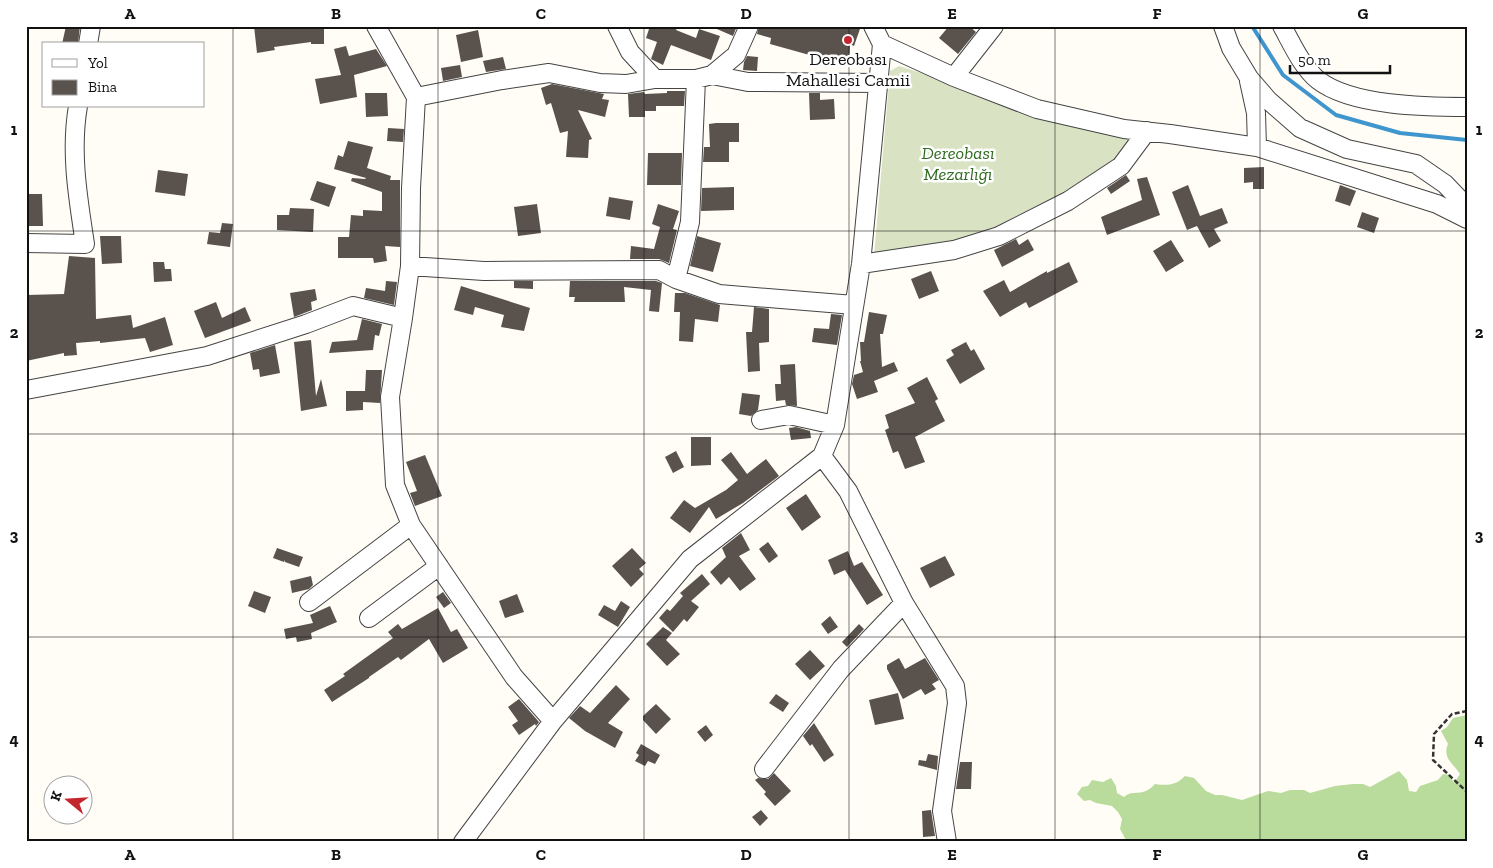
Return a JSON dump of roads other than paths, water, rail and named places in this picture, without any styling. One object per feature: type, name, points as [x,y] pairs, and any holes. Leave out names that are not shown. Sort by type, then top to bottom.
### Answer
[{"type":"street","points":[[88,42],[91,26]]},
{"type":"street","points":[[376,26],[416,97],[411,188],[410,266],[404,318],[390,397],[395,485],[411,525],[514,677],[553,721]]},
{"type":"street","points":[[617,26],[630,52],[655,78]]},
{"type":"street","points":[[676,279],[690,222],[704,77],[736,55],[749,26]]},
{"type":"street","points":[[463,842],[553,721],[690,559],[822,456],[835,425],[861,264],[882,44],[874,26]]},
{"type":"street","points":[[954,77],[994,26]]},
{"type":"street","points":[[1223,26],[1231,48],[1249,78],[1268,100],[1300,128],[1347,149],[1416,164],[1445,184],[1467,207]]},
{"type":"street","points":[[1282,26],[1305,66],[1317,79],[1328,87],[1362,98],[1404,105],[1467,107]]},
{"type":"street","points":[[882,44],[954,77],[1037,109],[1124,129],[1257,147],[1437,204],[1467,219]]},
{"type":"street","points":[[416,97],[549,73],[608,84],[626,84],[655,78],[704,77],[748,82],[878,83]]},
{"type":"street","points":[[1249,78],[1256,113],[1257,147]]},
{"type":"street","points":[[26,243],[85,244],[76,184],[74,127],[78,108]]},
{"type":"street","points":[[861,264],[954,250],[999,236],[1068,201],[1121,166],[1147,131]]},
{"type":"street","points":[[410,266],[484,271],[659,270],[676,279],[720,294],[854,305]]},
{"type":"street","points":[[26,390],[208,356],[306,324],[353,306],[404,318]]},
{"type":"street","points":[[760,420],[789,415],[835,425]]},
{"type":"street","points":[[822,456],[848,491],[904,604],[955,686],[957,703],[942,811],[947,842]]},
{"type":"street","points":[[309,602],[411,525]]},
{"type":"street","points":[[368,618],[439,566]]},
{"type":"street","points":[[764,769],[841,669],[904,604]]},
{"type":"waterway","points":[[1252,26],[1283,75],[1336,115],[1400,133],[1467,140]]},
{"type":"place","name":"Dereobası Mahallesi Camii","points":[[848,40]]},
{"type":"park label","name":"Dereobası Mezarlığı","points":[[958,163]]}]
